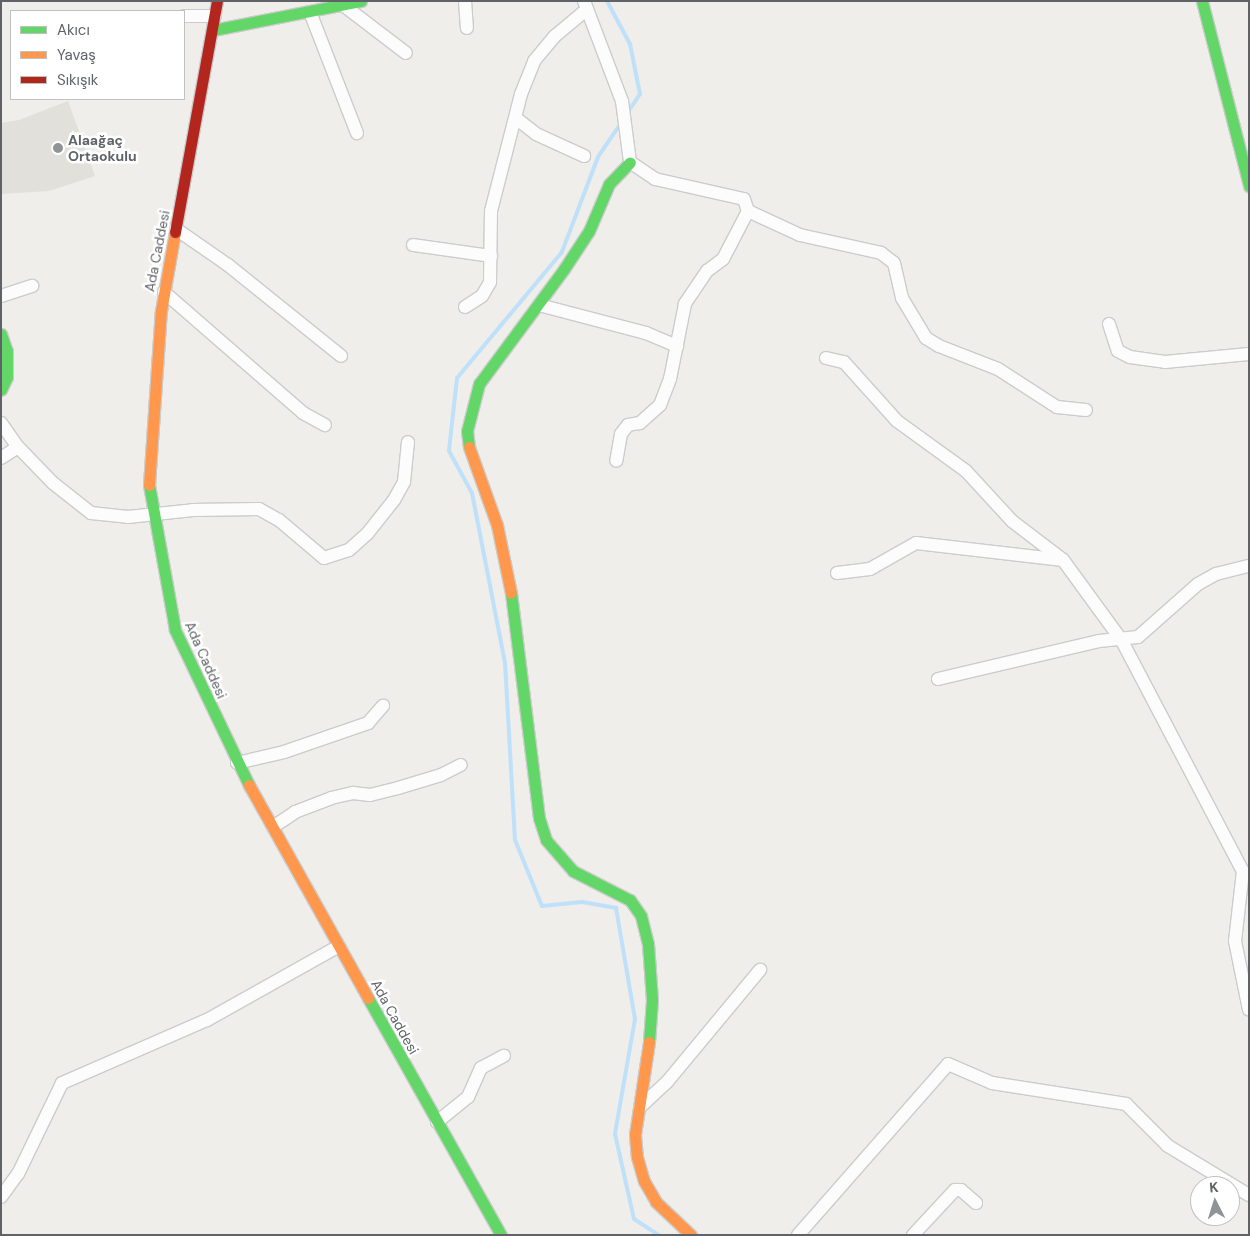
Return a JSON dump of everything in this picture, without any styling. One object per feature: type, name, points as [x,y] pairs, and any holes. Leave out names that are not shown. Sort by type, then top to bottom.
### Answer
[{"type":"street","name":"Ada Caddesi","points":[[217,1],[164,292],[148,478],[175,630],[237,763],[501,1235]]},
{"type":"street","points":[[465,1],[467,28]]},
{"type":"street","points":[[1202,1],[1249,186]]},
{"type":"street","points":[[213,30],[310,12],[322,6],[353,3],[406,53]]},
{"type":"street","points":[[465,307],[482,296],[490,282],[490,211],[517,119],[521,94],[534,61],[555,36],[585,6],[622,101],[630,162],[655,179],[744,199],[748,211],[723,259],[707,271],[685,304],[660,405],[640,424],[628,425],[621,434],[616,461]]},
{"type":"street","points":[[310,12],[357,133]]},
{"type":"street","points":[[185,16],[215,16]]},
{"type":"street","points":[[517,119],[536,134],[584,156]]},
{"type":"street","points":[[630,162],[609,184],[589,231],[539,305],[479,384],[470,409],[467,431],[469,448],[497,525],[511,590],[527,702],[533,780],[539,818],[546,840],[573,871],[630,900],[641,916],[648,944],[652,1009],[635,1135],[644,1181],[656,1202],[691,1235]]},
{"type":"street","points":[[748,211],[800,235],[881,253],[894,263],[902,298],[926,338],[939,346],[998,369],[1056,406],[1086,410]]},
{"type":"street","points":[[176,229],[228,265],[342,356]]},
{"type":"street","points":[[413,245],[491,256]]},
{"type":"street","points":[[1,296],[32,286]]},
{"type":"street","points":[[164,292],[303,413],[325,425]]},
{"type":"street","points":[[539,305],[646,333],[676,346]]},
{"type":"street","points":[[1109,324],[1118,351],[1130,357],[1165,362],[1249,354]]},
{"type":"street","points":[[1,334],[7,351],[7,376],[1,390]]},
{"type":"street","points":[[826,358],[844,362],[897,421],[966,471],[1012,521],[1063,560],[1122,641],[1246,874],[1235,941],[1249,1010]]},
{"type":"street","points":[[1,423],[18,447],[53,483],[91,513],[104,517],[259,509],[279,520],[324,558],[349,550],[367,534],[394,500],[404,482],[408,442]]},
{"type":"street","points":[[1,458],[18,447]]},
{"type":"street","points":[[837,572],[870,569],[916,543],[1063,560]]},
{"type":"street","points":[[938,679],[1099,641],[1122,641],[1138,637],[1198,584],[1216,574],[1249,566]]},
{"type":"street","points":[[237,763],[284,752],[368,723],[383,706]]},
{"type":"street","points":[[273,827],[296,812],[331,798],[353,793],[370,795],[398,788],[441,775],[461,765]]},
{"type":"street","points":[[1,1197],[18,1174],[62,1083],[207,1020],[339,946]]},
{"type":"street","points":[[640,1107],[667,1082],[760,970]]},
{"type":"street","points":[[437,1122],[468,1097],[481,1068],[504,1056]]},
{"type":"street","points":[[805,1232],[948,1064],[992,1083],[1126,1104],[1168,1146],[1249,1195]]},
{"type":"street","points":[[913,1235],[955,1190],[962,1190],[976,1203]]},
{"type":"shaded area","name":"Alaağaç Ortaokulu","points":[[68,101],[95,176],[49,191],[1,194],[1,123],[19,120]]},
{"type":"waterway","points":[[607,1],[630,44],[640,94],[627,113]]},
{"type":"waterway","points":[[621,123],[598,157],[562,252],[457,378],[449,451],[472,493],[505,662],[515,840],[542,906],[582,902],[616,908],[635,1019],[615,1134],[634,1219],[659,1235]]},
{"type":"traffic: fast","points":[[213,30],[361,1]]},
{"type":"traffic: fast","points":[[1202,1],[1249,186]]},
{"type":"traffic: fast","points":[[469,447],[467,431],[479,384],[564,269],[589,231],[609,184],[630,162]]},
{"type":"traffic: fast","points":[[1,334],[7,351],[7,377],[1,390]]},
{"type":"traffic: fast","points":[[149,485],[175,630],[249,785]]},
{"type":"traffic: fast","points":[[511,593],[539,818],[546,840],[573,871],[630,900],[641,916],[648,944],[652,1000],[649,1042]]},
{"type":"traffic: fast","points":[[368,998],[501,1235]]},
{"type":"traffic: slow","points":[[149,485],[161,311],[175,232]]},
{"type":"traffic: slow","points":[[469,447],[497,525],[511,593]]},
{"type":"traffic: slow","points":[[249,785],[368,998]]},
{"type":"traffic: slow","points":[[649,1042],[635,1135],[637,1157],[644,1181],[656,1202],[691,1235]]},
{"type":"traffic: jam","points":[[175,232],[217,1]]},
{"type":"place","name":"Alaağaç Ortaokulu","points":[[58,148]]}]
